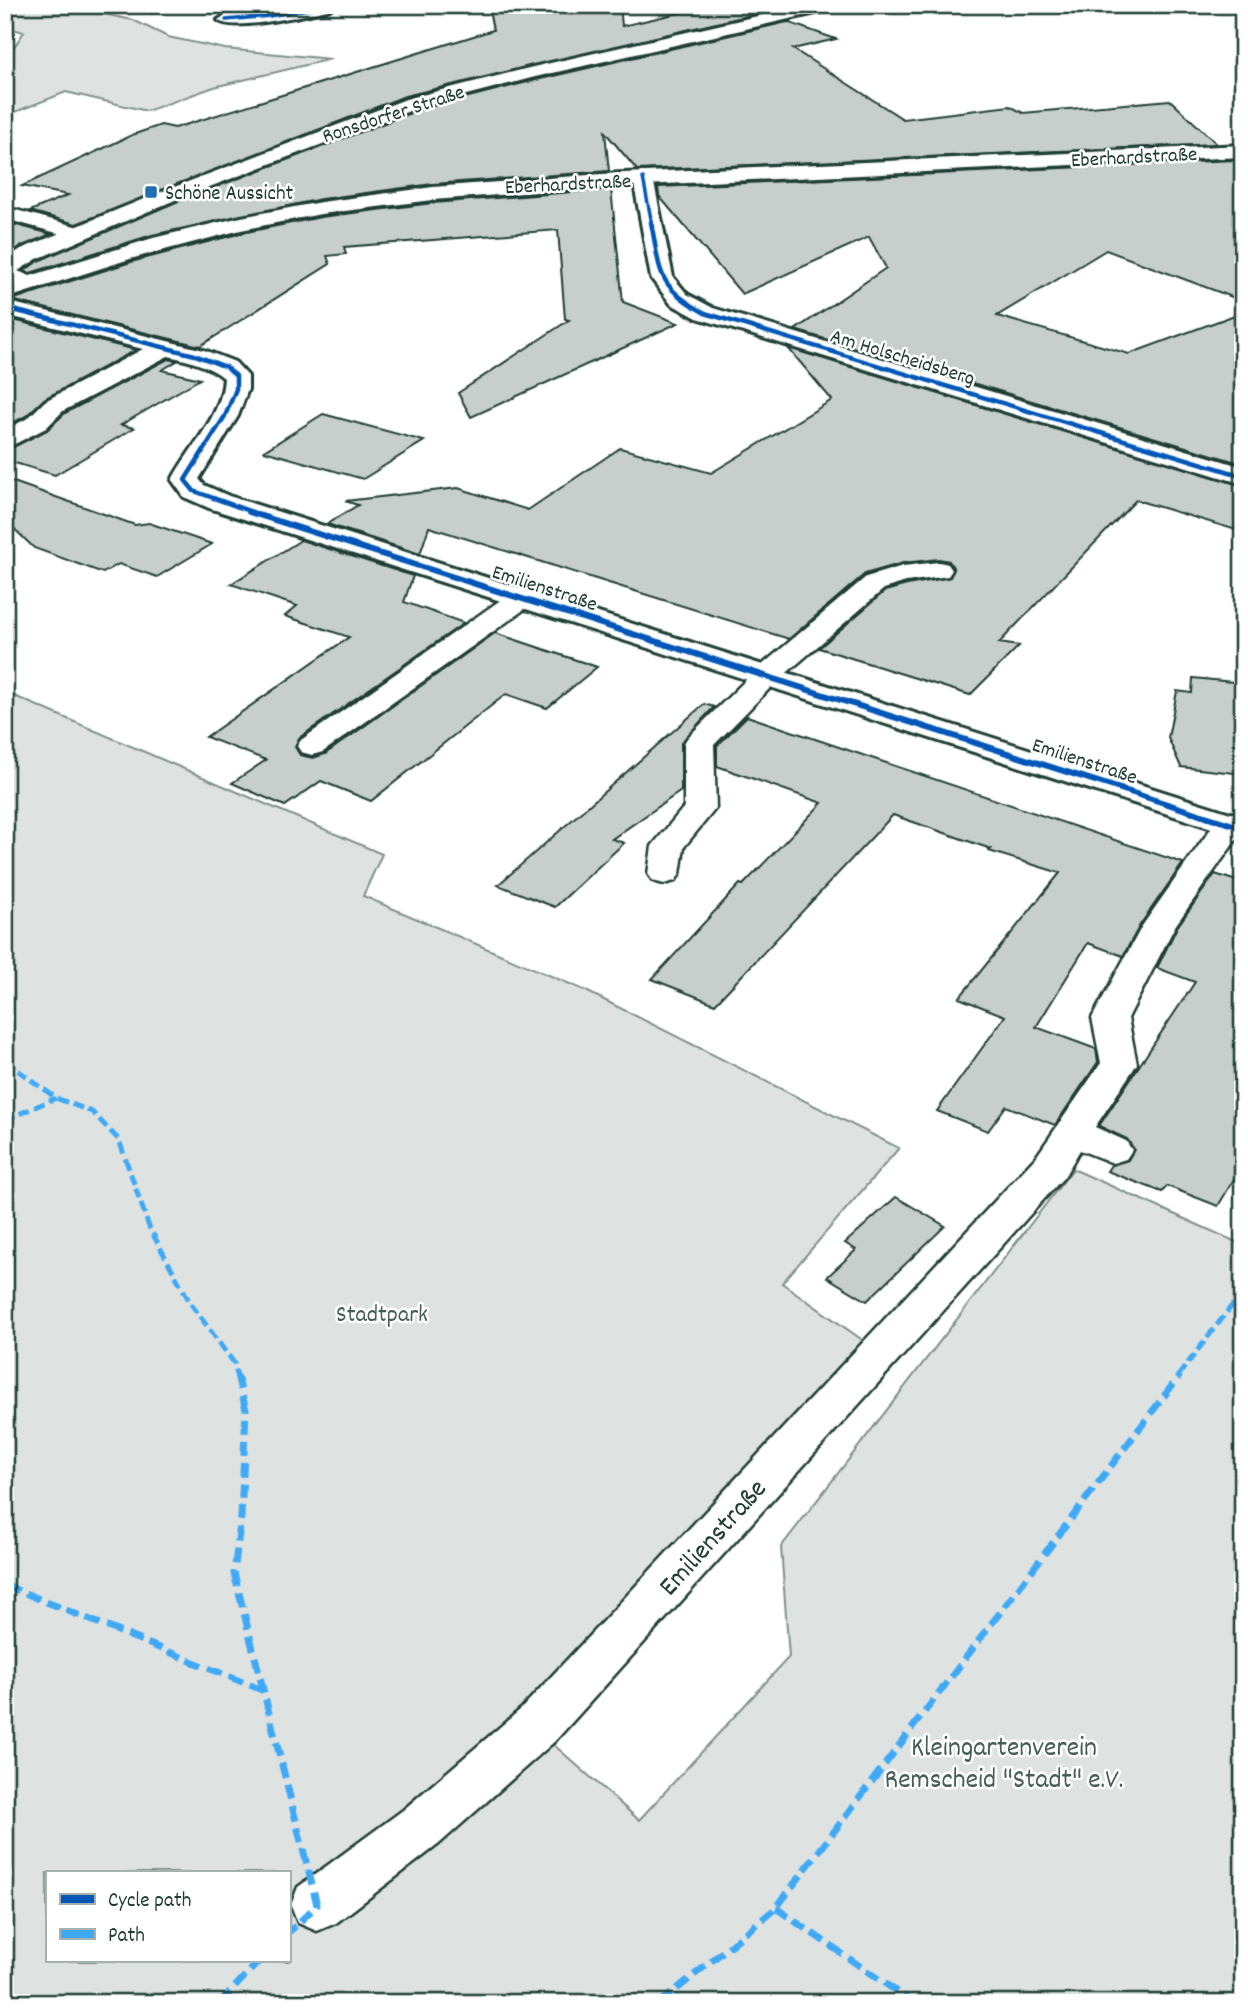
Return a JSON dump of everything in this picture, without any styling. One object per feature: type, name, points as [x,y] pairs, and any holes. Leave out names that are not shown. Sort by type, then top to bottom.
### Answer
[{"type":"main road","points":[[226,20],[328,5]]},
{"type":"main road","name":"Ronsdorfer Straße","points":[[29,284],[6,274],[6,269],[29,254],[180,191],[413,103],[533,72],[829,5]]},
{"type":"main road","name":"Eberhardstraße","points":[[5,292],[120,255],[223,228],[317,209],[499,186],[1243,150]]},
{"type":"main road","name":"Am Holscheidsberg","points":[[643,178],[662,278],[679,299],[705,313],[1243,476]]},
{"type":"main road","name":"Emilienstraße","points":[[5,308],[166,347],[226,368],[236,376],[237,384],[232,403],[191,466],[185,480],[194,491],[219,502],[765,677],[1239,824]]},
{"type":"main road","points":[[5,440],[37,423],[54,406],[166,347]]},
{"type":"lane","points":[[5,213],[79,233]]},
{"type":"lane","points":[[664,874],[668,846],[699,808],[699,743],[765,677],[875,583],[903,574],[939,570]]},
{"type":"lane","name":"Emilienstraße","points":[[312,746],[522,598]]},
{"type":"lane","name":"Emilienstraße","points":[[317,1905],[422,1827],[538,1725],[1050,1167],[1119,1064],[1110,1018],[1159,926],[1239,824]]},
{"type":"lane","points":[[1072,1132],[1113,1150]]},
{"type":"green space","points":[[5,5],[58,5],[133,20],[168,37],[225,49],[331,59],[214,87],[147,111],[66,92],[5,116],[5,60],[24,32],[5,27]]},
{"type":"green space","name":"Stadtpark","points":[[5,692],[382,854],[363,896],[584,990],[899,1148],[782,1283],[868,1344],[521,1716],[639,1820],[789,1657],[781,1547],[1073,1169],[1243,1245],[1243,2003],[5,2003]]},
{"type":"building","points":[[488,5],[620,5],[622,26],[714,5],[736,5],[759,13],[405,96],[76,224],[30,211],[68,195],[22,186],[132,135],[161,125],[175,128],[493,30]]},
{"type":"building","points":[[787,22],[836,39],[793,49],[903,119],[1010,106],[1023,113],[1170,100],[1217,144],[637,170],[605,132],[609,171],[433,184],[321,199],[152,235],[30,273],[24,271],[38,261],[176,202],[421,109]]},
{"type":"building","points":[[1235,160],[1243,167],[1243,301],[1106,250],[997,316],[1129,354],[1243,312],[1243,464],[795,330],[886,268],[869,237],[742,294],[659,196],[658,187]]},
{"type":"building","points":[[611,189],[623,302],[678,323],[471,417],[458,393],[569,320],[565,319],[558,230],[344,247],[346,254],[327,256],[330,264],[200,346],[11,300],[131,262],[242,233],[321,217],[433,203]]},
{"type":"building","points":[[5,222],[51,234],[20,247],[5,257]]},
{"type":"building","points":[[5,318],[136,350],[44,399],[26,416],[5,427]]},
{"type":"building","points":[[788,348],[1243,486],[1243,532],[1136,500],[999,643],[1019,646],[970,695],[819,648],[885,591],[950,577],[954,569],[949,561],[939,559],[903,563],[865,574],[789,639],[429,527],[420,554],[327,524],[358,505],[345,501],[458,488],[528,510],[620,448],[711,473],[832,400]]},
{"type":"building","points":[[168,359],[177,361],[162,370],[200,379],[121,425],[134,428],[55,475],[5,460],[5,451],[47,430],[65,413]]},
{"type":"building","points":[[323,414],[424,441],[363,479],[264,451]]},
{"type":"building","points":[[5,479],[135,525],[149,523],[212,544],[157,577],[119,564],[103,573],[34,548],[5,520]]},
{"type":"building","points":[[301,540],[413,576],[404,602],[464,623],[299,738],[295,747],[300,755],[313,758],[325,754],[495,633],[597,667],[547,708],[506,694],[371,801],[321,781],[285,806],[232,783],[266,760],[206,737],[349,637],[285,616],[297,606],[231,584]]},
{"type":"building","points":[[1193,678],[1243,683],[1243,774],[1181,767],[1168,738],[1177,691],[1192,693]]},
{"type":"building","points":[[704,704],[714,707],[681,743],[681,791],[612,839],[624,843],[555,907],[498,885]]},
{"type":"building","points":[[747,716],[1183,863],[1140,925],[1123,956],[1088,943],[1036,1027],[1096,1049],[1098,1062],[1055,1125],[1006,1106],[988,1131],[937,1111],[1005,1016],[959,998],[1060,873],[989,851],[991,849],[893,815],[715,1004],[652,979],[740,884],[743,885],[822,803],[717,766],[717,746]]},
{"type":"building","points":[[1215,874],[1243,883],[1243,1164],[1218,1206],[1167,1186],[1162,1192],[1107,1171],[1111,1165],[1128,1160],[1134,1149],[1127,1139],[1099,1126],[1195,982],[1157,968],[1177,927]]},
{"type":"building","points":[[896,1197],[945,1226],[867,1301],[827,1277],[856,1250],[845,1243]]},
{"type":"marked path","points":[[5,1061],[56,1098],[92,1112],[119,1140],[149,1227],[191,1304],[234,1363],[246,1410],[241,1517],[234,1573],[317,1905],[290,1931]]},
{"type":"marked path","points":[[5,1120],[56,1098]]},
{"type":"marked path","points":[[660,2003],[776,1908],[1243,1291]]},
{"type":"marked path","points":[[5,1585],[262,1690]]},
{"type":"marked path","points":[[776,1908],[913,2003]]},
{"type":"marked path","points":[[220,2003],[258,1962]]},
{"type":"cycle path","points":[[226,20],[270,16],[328,5]]},
{"type":"cycle path","points":[[643,178],[662,278],[679,299],[705,313],[1243,476]]},
{"type":"cycle path","points":[[5,308],[195,355],[226,367],[236,376],[232,403],[185,480],[194,491],[219,502],[1243,828]]},
{"type":"place","name":"Schöne Aussicht","points":[[151,192]]},
{"type":"park label","name":"Kleingartenverein Remscheid \"Stadt\" e.V.","points":[[1004,1761]]}]
